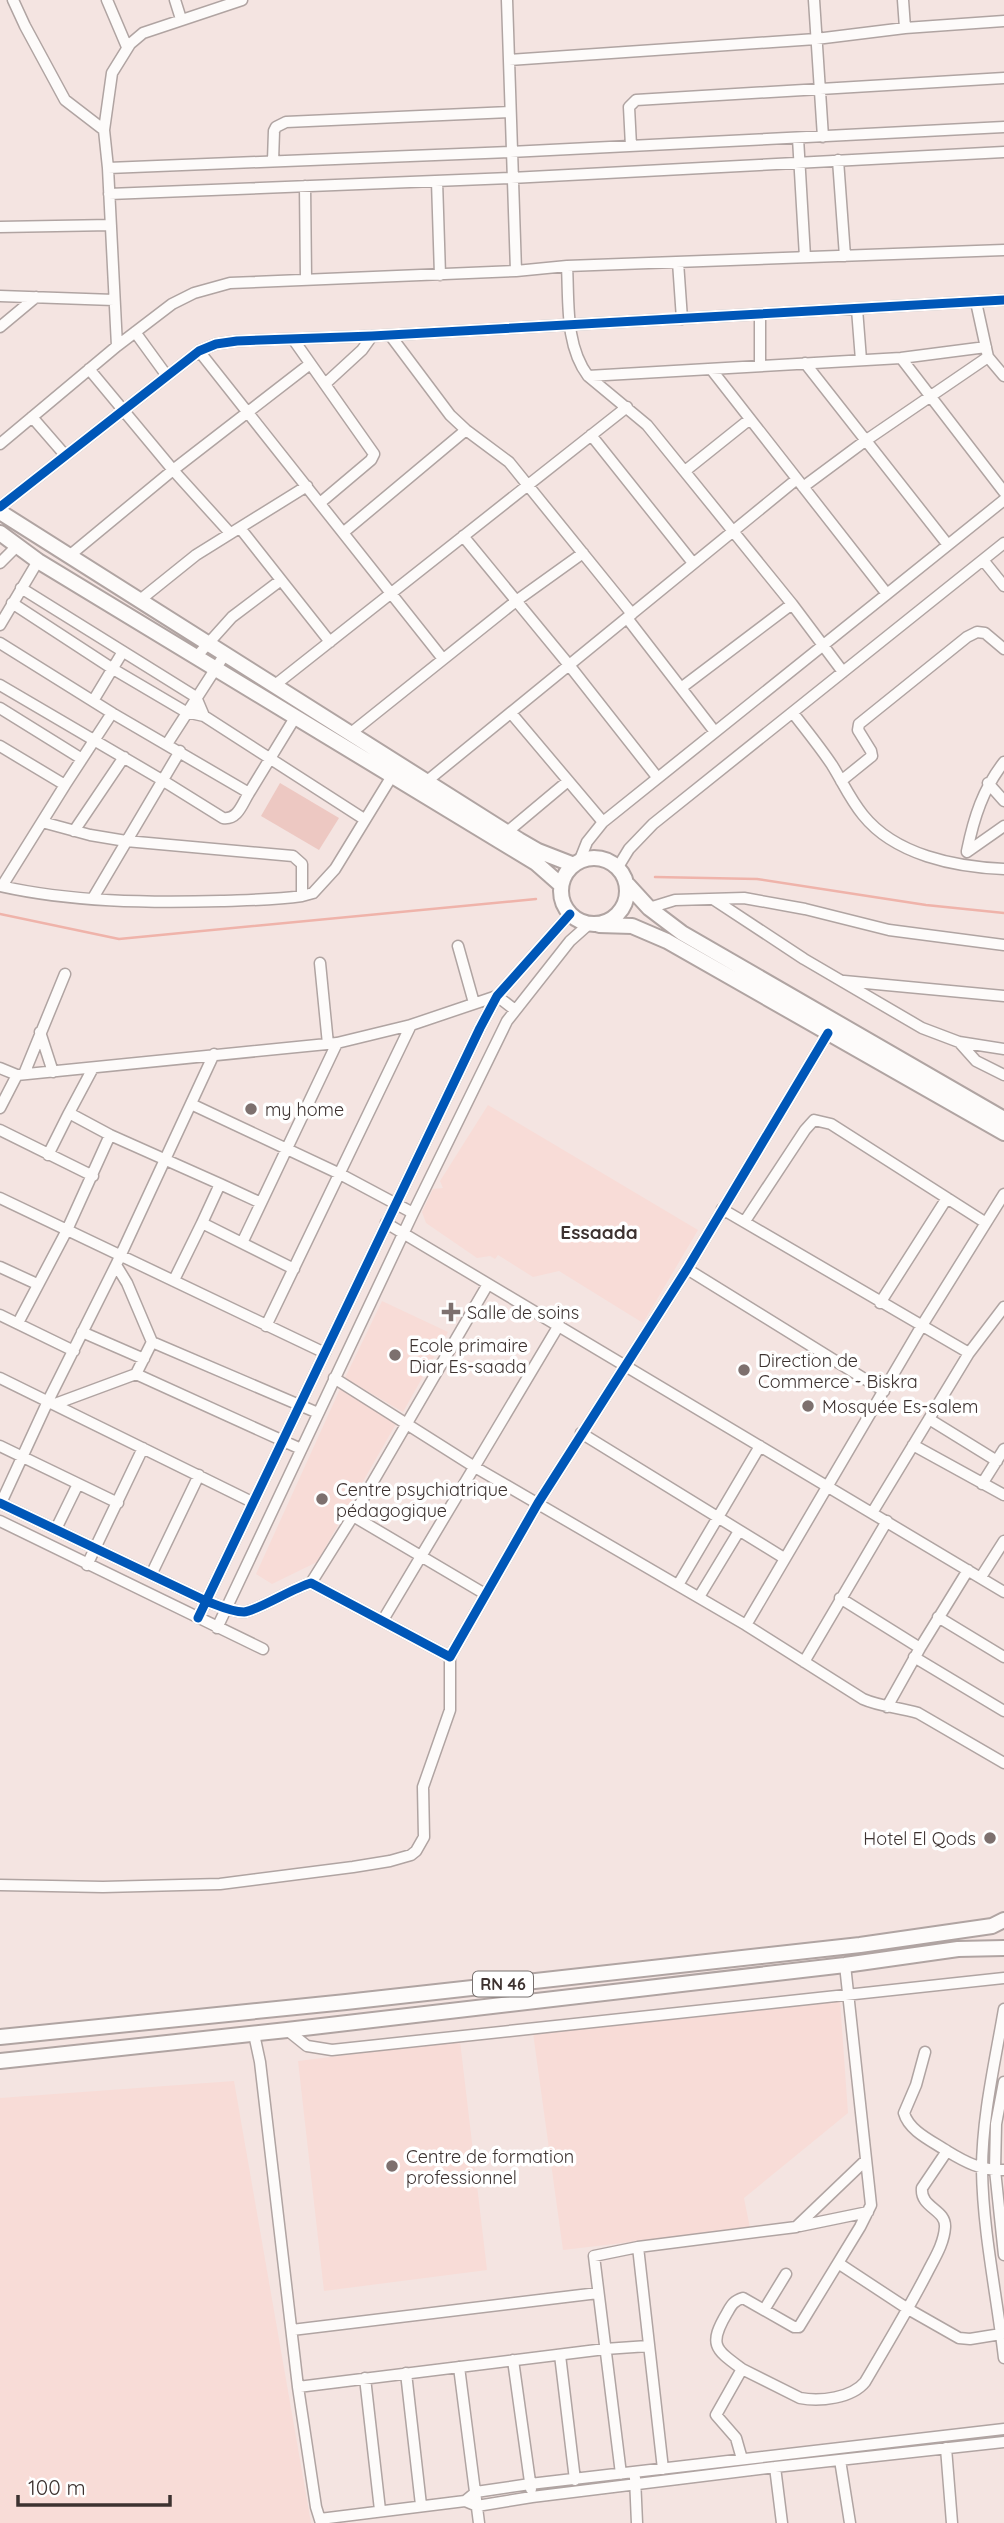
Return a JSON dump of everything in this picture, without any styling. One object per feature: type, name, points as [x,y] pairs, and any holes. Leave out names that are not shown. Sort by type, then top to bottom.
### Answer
[{"type":"street","points":[[13,0],[65,100],[104,130]]},
{"type":"street","points":[[107,0],[127,47]]},
{"type":"street","points":[[175,0],[181,19]]},
{"type":"street","points":[[117,346],[104,130],[112,73],[127,47],[143,33],[242,0]]},
{"type":"street","points":[[507,0],[516,271]]},
{"type":"street","points":[[814,0],[822,137]]},
{"type":"street","points":[[903,0],[905,28]]},
{"type":"street","points":[[509,60],[816,40],[905,28],[1004,21]]},
{"type":"street","points":[[631,146],[629,107],[636,100],[1004,78]]},
{"type":"street","points":[[273,162],[274,131],[286,122],[510,113]]},
{"type":"street","points":[[108,168],[510,152],[1004,127]]},
{"type":"street","points":[[798,138],[805,257]]},
{"type":"street","points":[[109,194],[511,178],[1004,152]]},
{"type":"street","points":[[838,160],[845,256]]},
{"type":"street","points":[[438,181],[440,275]]},
{"type":"street","points":[[305,186],[306,279]]},
{"type":"street","points":[[0,227],[111,225]]},
{"type":"street","points":[[0,444],[117,346],[172,304],[194,292],[230,283],[440,275],[567,266],[1004,250]]},
{"type":"street","points":[[678,262],[682,319]]},
{"type":"street","points":[[567,266],[576,357],[588,376],[647,425],[792,604],[843,672]]},
{"type":"street","points":[[0,296],[114,300]]},
{"type":"street","points":[[0,327],[36,297]]},
{"type":"street","points":[[561,885],[536,863],[396,769],[351,733],[0,510],[65,455],[199,351],[228,341],[372,336],[1004,300]]},
{"type":"street","points":[[976,302],[987,352],[1004,376]]},
{"type":"street","points":[[857,309],[862,360]]},
{"type":"street","points":[[760,314],[760,365]]},
{"type":"street","points":[[135,332],[167,376]]},
{"type":"street","points":[[390,335],[450,415],[500,454],[583,553],[715,732]]},
{"type":"street","points":[[325,384],[362,350],[372,336]]},
{"type":"street","points":[[292,339],[374,454],[371,460],[320,503]]},
{"type":"street","points":[[199,351],[443,659]]},
{"type":"street","points":[[588,376],[987,352]]},
{"type":"street","points":[[427,781],[733,531],[930,396],[987,352]]},
{"type":"street","points":[[901,358],[1004,492]]},
{"type":"street","points":[[805,363],[948,545]]},
{"type":"street","points":[[69,556],[173,470],[310,364]]},
{"type":"street","points":[[89,369],[173,470],[230,533]]},
{"type":"street","points":[[711,369],[887,594]]},
{"type":"street","points":[[275,685],[627,407]]},
{"type":"street","points":[[32,417],[65,455]]},
{"type":"street","points":[[685,471],[750,419]]},
{"type":"street","points":[[344,532],[466,430]]},
{"type":"street","points":[[591,435],[693,563]]},
{"type":"street","points":[[140,600],[181,566],[307,486]]},
{"type":"street","points":[[1004,500],[603,822],[587,842],[561,885],[564,905],[570,914],[593,925],[632,926],[667,941],[1004,1133]]},
{"type":"street","points":[[240,528],[330,642]]},
{"type":"street","points":[[0,533],[38,561],[296,716],[396,769],[427,781],[538,851],[576,863],[589,858],[599,858],[618,867],[628,885],[649,908],[704,947],[1004,1119]]},
{"type":"street","points":[[463,536],[657,777]]},
{"type":"street","points":[[618,867],[629,849],[653,824],[1004,543]]},
{"type":"street","points":[[0,563],[17,546]]},
{"type":"street","points":[[351,733],[516,601],[583,553]]},
{"type":"street","points":[[983,560],[1004,586]]},
{"type":"street","points":[[0,625],[38,561]]},
{"type":"street","points":[[197,656],[232,617],[281,580]]},
{"type":"street","points":[[22,588],[196,697],[204,716]]},
{"type":"street","points":[[12,603],[113,669],[186,712],[204,716],[364,820]]},
{"type":"street","points":[[681,688],[792,604]]},
{"type":"street","points":[[841,781],[872,756],[858,725],[976,632],[985,633],[1004,649]]},
{"type":"street","points":[[2,648],[248,793]]},
{"type":"street","points":[[93,701],[122,653]]},
{"type":"street","points":[[167,744],[225,654]]},
{"type":"street","points":[[0,685],[225,819],[236,815],[296,716]]},
{"type":"street","points":[[0,708],[82,759]]},
{"type":"street","points":[[112,713],[1,886],[63,896],[191,902],[302,896],[313,893],[335,869],[396,769]]},
{"type":"street","points":[[511,713],[603,822]]},
{"type":"street","points":[[793,713],[863,816],[892,842],[923,855],[959,864],[1004,869]]},
{"type":"street","points":[[0,746],[65,785]]},
{"type":"street","points":[[93,898],[180,751]]},
{"type":"street","points":[[74,831],[124,757]]},
{"type":"street","points":[[959,864],[967,851],[973,821],[988,783],[1004,762]]},
{"type":"street","points":[[506,833],[568,781]]},
{"type":"street","points":[[988,783],[1004,802]]},
{"type":"street","points":[[42,822],[126,841],[293,856],[302,864],[302,896]]},
{"type":"street","points":[[967,851],[1004,827]]},
{"type":"street","points":[[217,1628],[334,1378],[507,1021],[569,942],[593,925],[609,922],[618,916],[628,896],[628,885]]},
{"type":"street","points":[[649,908],[675,900],[744,898],[890,930],[1004,945]]},
{"type":"street","points":[[713,899],[840,981],[922,1028],[959,1042],[1004,1049]]},
{"type":"street","points":[[198,1618],[395,1202],[497,996],[570,914]]},
{"type":"street","points":[[458,946],[474,1003]]},
{"type":"street","points":[[242,1243],[287,1150],[333,1044],[320,963]]},
{"type":"street","points":[[0,1108],[21,1075],[65,974]]},
{"type":"street","points":[[840,981],[1004,996]]},
{"type":"street","points":[[0,1068],[21,1075],[333,1044],[411,1025],[497,996]]},
{"type":"street","points":[[497,996],[515,1010]]},
{"type":"street","points":[[266,1326],[411,1025]]},
{"type":"street","points":[[40,1032],[53,1072]]},
{"type":"street","points":[[0,1885],[103,1887],[220,1884],[353,1867],[411,1855],[416,1851],[424,1837],[424,1787],[450,1710],[450,1657],[538,1503],[624,1364],[687,1269],[828,1033]]},
{"type":"street","points":[[959,1042],[976,1061],[1004,1075]]},
{"type":"street","points":[[214,1054],[82,1332],[52,1403],[22,1457],[1,1503],[225,1608],[249,1611],[297,1586],[311,1583],[450,1657]]},
{"type":"street","points":[[48,1155],[93,1068]]},
{"type":"street","points":[[191,1104],[340,1174],[413,1213]]},
{"type":"street","points":[[69,1113],[110,1135],[261,1203]]},
{"type":"street","points":[[745,1221],[805,1130],[814,1120],[822,1120],[986,1223]]},
{"type":"street","points":[[0,1130],[93,1176]]},
{"type":"street","points":[[18,1324],[67,1230],[110,1135]]},
{"type":"street","points":[[174,1280],[220,1184]]},
{"type":"street","points":[[746,1625],[921,1327],[1003,1196]]},
{"type":"street","points":[[0,1198],[67,1230],[118,1260],[174,1280],[324,1353]]},
{"type":"street","points":[[880,1303],[947,1198]]},
{"type":"street","points":[[722,1209],[969,1353]]},
{"type":"street","points":[[202,1223],[294,1269]]},
{"type":"street","points":[[386,1223],[1004,1592]]},
{"type":"street","points":[[118,1260],[152,1342],[318,1413]]},
{"type":"street","points":[[0,1267],[37,1284]]},
{"type":"street","points":[[687,1269],[884,1391]]},
{"type":"street","points":[[311,1583],[488,1284]]},
{"type":"street","points":[[872,1513],[969,1353],[1004,1309]]},
{"type":"street","points":[[0,1315],[74,1351]]},
{"type":"street","points":[[383,1620],[559,1325]]},
{"type":"street","points":[[82,1332],[144,1359]]},
{"type":"street","points":[[52,1403],[136,1374],[152,1342]]},
{"type":"street","points":[[136,1374],[301,1449]]},
{"type":"street","points":[[0,1378],[252,1502]]},
{"type":"street","points":[[334,1378],[473,1466],[746,1625],[863,1699],[918,1713],[1004,1763]]},
{"type":"street","points":[[929,1419],[997,1461]]},
{"type":"street","points":[[581,1433],[784,1558]]},
{"type":"street","points":[[913,1445],[1004,1495]]},
{"type":"street","points":[[0,1446],[118,1503]]},
{"type":"street","points":[[678,1585],[760,1446]]},
{"type":"street","points":[[87,1565],[143,1448]]},
{"type":"street","points":[[982,1484],[1004,1449]]},
{"type":"street","points":[[151,1575],[199,1475]]},
{"type":"street","points":[[56,1530],[78,1484]]},
{"type":"street","points":[[353,1516],[485,1594]]},
{"type":"street","points":[[0,1521],[263,1650]]},
{"type":"street","points":[[804,1662],[887,1521]]},
{"type":"street","points":[[699,1597],[739,1531]]},
{"type":"street","points":[[981,1577],[1004,1541]]},
{"type":"street","points":[[887,1707],[917,1652],[968,1570]]},
{"type":"street","points":[[840,1598],[1004,1711]]},
{"type":"street","points":[[938,1617],[1004,1657]]},
{"type":"street","name":"RN 46","points":[[0,2038],[860,1945],[992,1926],[1004,1920]]},
{"type":"street","name":"RN 46","points":[[0,2061],[845,1965],[958,1949],[1004,1948]]},
{"type":"street","points":[[845,1965],[846,1994],[871,2192],[868,2212],[799,2328],[743,2298],[738,2299],[717,2330],[715,2337],[722,2353],[742,2368],[800,2398],[809,2400],[848,2395],[856,2391],[865,2382],[908,2309],[942,2243],[944,2219],[924,2202],[922,2188],[947,2151]]},
{"type":"street","points":[[288,2030],[307,2046],[332,2050],[1004,1978]]},
{"type":"street","points":[[1004,2010],[985,2125],[982,2168],[1004,2358]]},
{"type":"street","points":[[254,2034],[260,2062],[298,2387],[320,2521],[421,2505],[465,2501],[477,2506],[840,2459],[1004,2442]]},
{"type":"street","points":[[925,2052],[916,2085],[905,2108],[905,2118],[914,2128],[968,2163],[999,2170]]},
{"type":"street","points":[[1004,2082],[996,2124],[1004,2255]]},
{"type":"street","points":[[796,2227],[866,2161]]},
{"type":"street","points":[[621,2474],[594,2256],[638,2247],[796,2227],[868,2212]]},
{"type":"street","points":[[638,2247],[663,2469]]},
{"type":"street","points":[[838,2263],[908,2309],[959,2338],[1001,2334]]},
{"type":"street","points":[[764,2311],[786,2274]]},
{"type":"street","points":[[292,2330],[597,2293]]},
{"type":"street","points":[[298,2387],[605,2348],[649,2346]]},
{"type":"street","points":[[560,2355],[575,2480]]},
{"type":"street","points":[[513,2360],[532,2497]]},
{"type":"street","points":[[459,2367],[479,2523]]},
{"type":"street","points":[[742,2368],[716,2415],[736,2438],[742,2459]]},
{"type":"street","points":[[406,2373],[421,2505]]},
{"type":"street","points":[[365,2378],[380,2510]]},
{"type":"street","points":[[465,2501],[476,2492],[530,2484],[1004,2429]]},
{"type":"street","points":[[946,2448],[952,2523]]},
{"type":"street","points":[[840,2459],[850,2523]]},
{"type":"street","points":[[775,2467],[782,2523]]},
{"type":"street","points":[[634,2473],[637,2523]]},
{"type":"shaded area","points":[[280,783],[339,818],[319,850],[261,816]]},
{"type":"shaded area","points":[[488,1105],[698,1230],[643,1323],[559,1271],[533,1277],[498,1255],[495,1259],[490,1256],[477,1258],[426,1223],[422,1212],[433,1189],[443,1188],[440,1181]]},
{"type":"shaded area","name":"Ecole primaire Diar Es-saada","points":[[382,1301],[448,1332],[403,1412],[345,1378]]},
{"type":"shaded area","name":"Centre psychiatrique pédagogique","points":[[340,1389],[397,1422],[317,1562],[272,1584],[256,1574]]},
{"type":"shaded area","points":[[840,2001],[848,2113],[744,2198],[750,2228],[563,2250],[533,2033]]},
{"type":"shaded area","name":"Centre de formation professionnel","points":[[460,2041],[487,2270],[324,2291],[298,2061]]},
{"type":"shaded area","points":[[234,2081],[311,2523],[0,2523],[0,2098]]},
{"type":"waterway","points":[[655,877],[757,879],[926,905],[1004,913]]},
{"type":"waterway","points":[[0,914],[119,939],[536,899]]},
{"type":"cycle path","points":[[0,507],[199,351],[216,344],[1004,300]]},
{"type":"cycle path","points":[[198,1618],[480,1028],[497,996],[570,914]]},
{"type":"cycle path","points":[[0,1503],[224,1608],[239,1612],[250,1611],[311,1583],[450,1657],[538,1503],[687,1269],[828,1033]]},
{"type":"place","name":"my home","points":[[251,1109]]},
{"type":"place","name":"Salle de soins","points":[[451,1312]]},
{"type":"place","name":"Ecole primaire Diar Es-saada","points":[[395,1355]]},
{"type":"place","name":"Direction de Commerce - Biskra","points":[[744,1370]]},
{"type":"place","name":"Mosquée Es-salem","points":[[808,1406]]},
{"type":"place","name":"Centre psychiatrique pédagogique","points":[[322,1499]]},
{"type":"place","name":"Hotel El Qods","points":[[990,1838]]},
{"type":"place","name":"Centre de formation professionnel","points":[[392,2166]]},
{"type":"district","name":"Essaada","points":[[599,1232]]}]
